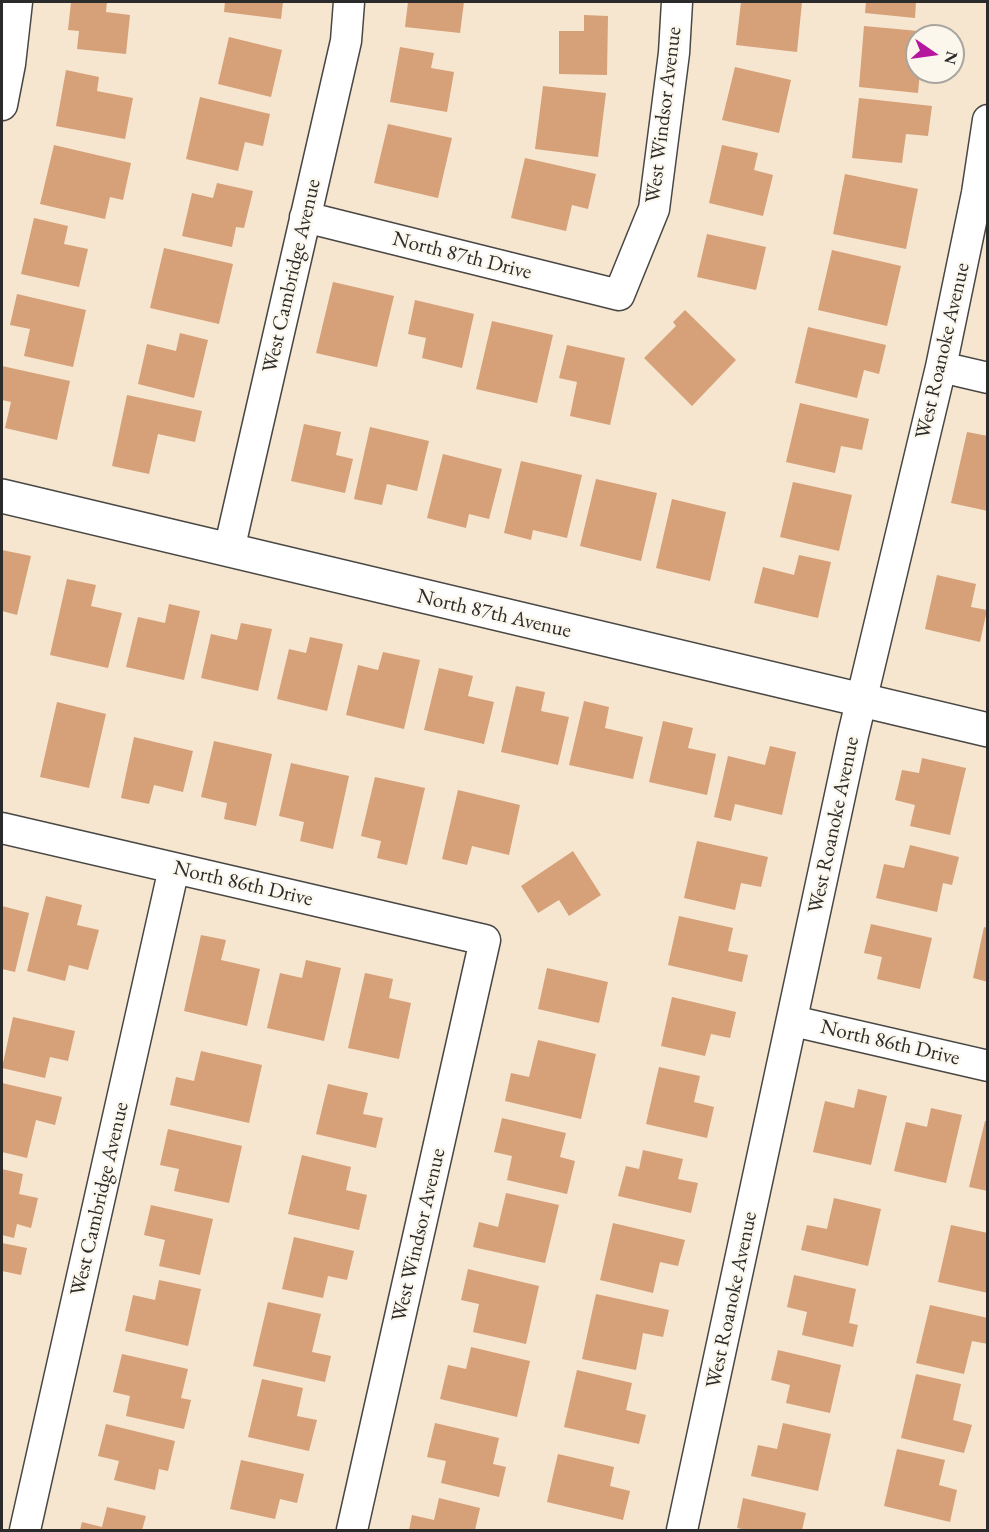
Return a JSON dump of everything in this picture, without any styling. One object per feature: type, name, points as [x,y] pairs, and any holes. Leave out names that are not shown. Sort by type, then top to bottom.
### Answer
[{"type":"street","points":[[2,105],[10,64],[17,2]]},
{"type":"street","name":"West Cambridge Avenue","points":[[229,550],[346,41],[349,2]]},
{"type":"street","name":"West Windsor Avenue","points":[[619,295],[654,209],[674,53],[677,2]]},
{"type":"street","name":"West Roanoke Avenue","points":[[682,1530],[861,701],[941,367],[977,193],[987,120]]},
{"type":"street","name":"North 87th Drive","points":[[305,217],[619,295]]},
{"type":"street","points":[[941,367],[987,378]]},
{"type":"street","name":"North 87th Avenue","points":[[2,496],[987,730]]},
{"type":"street","name":"North 86th Drive","points":[[2,828],[485,940]]},
{"type":"street","name":"West Cambridge Avenue","points":[[26,1530],[174,868]]},
{"type":"street","name":"West Windsor Avenue","points":[[352,1530],[485,940]]},
{"type":"street","name":"North 86th Drive","points":[[793,1021],[987,1066]]},
{"type":"building","points":[[71,2],[107,2],[106,12],[130,15],[126,54],[77,49],[79,31],[68,30]]},
{"type":"building","points":[[225,2],[283,2],[281,19],[224,12]]},
{"type":"building","points":[[408,2],[464,2],[460,33],[405,27]]},
{"type":"building","points":[[741,2],[802,2],[797,52],[736,45]]},
{"type":"building","points":[[866,2],[916,2],[915,18],[865,13]]},
{"type":"building","points":[[584,15],[608,16],[607,75],[559,74],[559,31],[584,31]]},
{"type":"building","points":[[864,26],[905,30],[905,84],[919,84],[918,93],[859,87]]},
{"type":"building","points":[[229,37],[282,50],[271,97],[218,84]]},
{"type":"building","points":[[400,47],[434,53],[431,68],[454,72],[447,112],[390,102]]},
{"type":"building","points":[[735,67],[791,80],[779,133],[722,120]]},
{"type":"building","points":[[66,70],[99,77],[97,91],[133,98],[125,139],[56,126]]},
{"type":"building","points":[[543,86],[606,93],[598,157],[535,149]]},
{"type":"building","points":[[200,97],[270,114],[263,146],[245,142],[238,171],[186,159]]},
{"type":"building","points":[[859,98],[932,106],[928,136],[906,134],[902,163],[852,158]]},
{"type":"building","points":[[388,124],[452,138],[438,198],[374,183]]},
{"type":"building","points":[[54,145],[131,163],[123,200],[110,197],[105,219],[40,204]]},
{"type":"building","points":[[722,145],[758,153],[754,170],[773,175],[763,216],[709,203]]},
{"type":"building","points":[[525,158],[596,174],[588,209],[572,205],[566,231],[511,218]]},
{"type":"building","points":[[845,174],[918,189],[906,249],[833,234]]},
{"type":"building","points":[[217,183],[253,191],[244,228],[236,227],[232,247],[182,236],[192,193],[213,198]]},
{"type":"building","points":[[34,218],[68,226],[64,244],[88,249],[79,287],[21,274]]},
{"type":"building","points":[[707,234],[766,247],[756,290],[697,277]]},
{"type":"building","points":[[164,248],[233,264],[219,324],[150,308]]},
{"type":"building","points":[[832,250],[901,266],[887,326],[818,310]]},
{"type":"building","points":[[333,282],[394,296],[377,367],[316,353]]},
{"type":"building","points":[[17,294],[86,310],[73,367],[24,356],[30,329],[10,325]]},
{"type":"building","points":[[415,300],[474,314],[462,368],[422,358],[426,338],[408,334]]},
{"type":"building","points":[[685,310],[736,360],[692,406],[644,358],[676,326],[673,322]]},
{"type":"building","points":[[492,321],[553,335],[537,403],[476,389]]},
{"type":"building","points":[[808,327],[886,345],[879,374],[864,370],[857,398],[795,383]]},
{"type":"building","points":[[180,333],[208,340],[194,398],[138,384],[147,344],[176,351]]},
{"type":"building","points":[[567,345],[625,358],[610,425],[570,416],[577,382],[559,378]]},
{"type":"building","points":[[2,366],[70,381],[57,440],[5,428],[11,402],[2,400]]},
{"type":"building","points":[[127,395],[202,411],[195,442],[158,434],[149,474],[112,466]]},
{"type":"building","points":[[800,403],[869,419],[862,450],[841,446],[835,473],[786,462]]},
{"type":"building","points":[[304,424],[341,432],[336,455],[353,459],[345,493],[291,481]]},
{"type":"building","points":[[370,427],[429,441],[417,491],[387,484],[382,505],[354,499]]},
{"type":"building","points":[[967,432],[988,436],[988,511],[951,503]]},
{"type":"building","points":[[443,454],[502,469],[489,519],[469,514],[466,528],[427,518]]},
{"type":"building","points":[[521,461],[582,475],[567,538],[533,530],[531,540],[504,533]]},
{"type":"building","points":[[596,479],[657,493],[641,561],[580,546]]},
{"type":"building","points":[[793,482],[852,495],[839,551],[780,537]]},
{"type":"building","points":[[672,499],[726,512],[710,581],[656,568]]},
{"type":"building","points":[[2,550],[31,556],[17,615],[2,611]]},
{"type":"building","points":[[799,555],[831,562],[818,618],[754,603],[763,567],[794,575]]},
{"type":"building","points":[[937,575],[976,584],[971,607],[987,610],[980,642],[925,629]]},
{"type":"building","points":[[67,579],[96,585],[91,606],[122,613],[108,668],[50,655]]},
{"type":"building","points":[[169,604],[200,611],[184,680],[126,667],[138,617],[165,623]]},
{"type":"building","points":[[241,623],[272,629],[258,691],[201,678],[211,634],[237,640]]},
{"type":"building","points":[[310,637],[343,644],[327,711],[277,699],[289,649],[306,653]]},
{"type":"building","points":[[383,652],[420,660],[404,729],[346,715],[358,665],[378,670]]},
{"type":"building","points":[[439,668],[473,676],[468,696],[494,702],[484,744],[424,730]]},
{"type":"building","points":[[516,686],[545,692],[541,711],[569,717],[558,765],[501,752]]},
{"type":"building","points":[[584,701],[609,707],[605,728],[643,737],[633,779],[569,765]]},
{"type":"building","points":[[57,702],[106,714],[89,788],[40,777]]},
{"type":"building","points":[[663,721],[693,728],[688,748],[716,754],[707,795],[649,782]]},
{"type":"building","points":[[134,737],[193,751],[183,792],[154,785],[149,804],[121,798]]},
{"type":"building","points":[[214,741],[272,754],[256,826],[224,819],[227,803],[201,797]]},
{"type":"building","points":[[770,746],[796,752],[782,815],[735,804],[731,821],[714,817],[728,756],[765,765]]},
{"type":"building","points":[[922,758],[966,768],[950,835],[910,826],[915,805],[895,800],[902,770],[919,773]]},
{"type":"building","points":[[291,763],[349,776],[333,849],[300,841],[304,822],[279,816]]},
{"type":"building","points":[[375,777],[425,788],[407,865],[377,858],[381,841],[361,836]]},
{"type":"building","points":[[458,790],[520,805],[509,855],[472,846],[467,865],[442,859]]},
{"type":"building","points":[[697,841],[768,857],[761,887],[741,883],[735,910],[684,898]]},
{"type":"building","points":[[910,845],[959,857],[952,885],[943,883],[937,912],[876,898],[884,864],[904,868]]},
{"type":"building","points":[[573,851],[601,895],[569,916],[559,900],[538,913],[521,886]]},
{"type":"building","points":[[46,896],[82,905],[77,925],[99,930],[88,970],[69,965],[65,981],[27,971]]},
{"type":"building","points":[[2,906],[29,913],[15,972],[2,969]]},
{"type":"building","points":[[679,916],[733,928],[728,951],[748,955],[742,982],[668,965]]},
{"type":"building","points":[[871,924],[932,938],[920,989],[877,979],[882,957],[864,953]]},
{"type":"building","points":[[984,927],[988,928],[988,982],[973,978]]},
{"type":"building","points":[[201,935],[226,940],[221,960],[260,969],[247,1026],[184,1011]]},
{"type":"building","points":[[306,960],[341,968],[324,1041],[267,1028],[280,973],[302,978]]},
{"type":"building","points":[[547,968],[608,982],[599,1023],[538,1009]]},
{"type":"building","points":[[365,973],[393,979],[389,998],[411,1003],[399,1059],[348,1048]]},
{"type":"building","points":[[672,997],[736,1012],[730,1038],[711,1034],[705,1056],[661,1046]]},
{"type":"building","points":[[13,1017],[75,1031],[68,1061],[50,1057],[45,1078],[2,1068]]},
{"type":"building","points":[[538,1040],[596,1054],[581,1119],[505,1101],[511,1073],[529,1077]]},
{"type":"building","points":[[201,1051],[262,1065],[249,1123],[170,1105],[176,1077],[194,1081]]},
{"type":"building","points":[[659,1067],[700,1076],[694,1102],[714,1107],[707,1138],[646,1124]]},
{"type":"building","points":[[2,1083],[62,1097],[55,1125],[36,1120],[27,1158],[2,1152]]},
{"type":"building","points":[[328,1084],[368,1093],[363,1114],[383,1118],[376,1148],[316,1134]]},
{"type":"building","points":[[858,1089],[887,1096],[871,1165],[813,1152],[825,1101],[854,1108]]},
{"type":"building","points":[[931,1108],[962,1115],[946,1183],[894,1171],[906,1122],[927,1127]]},
{"type":"building","points":[[502,1118],[566,1133],[560,1157],[575,1161],[567,1194],[507,1180],[512,1156],[494,1152]]},
{"type":"building","points":[[985,1121],[988,1121],[988,1191],[969,1187]]},
{"type":"building","points":[[168,1129],[242,1146],[229,1203],[174,1191],[179,1169],[160,1165]]},
{"type":"building","points":[[643,1150],[683,1159],[678,1179],[698,1183],[691,1213],[618,1196],[626,1166],[639,1169]]},
{"type":"building","points":[[302,1155],[351,1167],[346,1190],[367,1195],[359,1230],[288,1214]]},
{"type":"building","points":[[2,1169],[23,1174],[19,1194],[38,1198],[31,1228],[17,1224],[14,1238],[2,1235]]},
{"type":"building","points":[[506,1193],[559,1205],[545,1263],[473,1247],[479,1222],[498,1227]]},
{"type":"building","points":[[834,1198],[881,1209],[868,1266],[801,1250],[807,1225],[827,1229]]},
{"type":"building","points":[[151,1205],[213,1219],[200,1275],[159,1266],[165,1240],[144,1235]]},
{"type":"building","points":[[613,1223],[685,1240],[678,1266],[660,1262],[653,1293],[600,1280]]},
{"type":"building","points":[[951,1225],[988,1233],[988,1293],[938,1282]]},
{"type":"building","points":[[294,1237],[354,1251],[347,1280],[328,1276],[323,1298],[282,1289]]},
{"type":"building","points":[[2,1243],[27,1248],[21,1275],[2,1271]]},
{"type":"building","points":[[468,1269],[539,1286],[526,1344],[473,1332],[479,1304],[461,1300]]},
{"type":"building","points":[[794,1275],[856,1289],[849,1323],[858,1325],[853,1347],[802,1335],[807,1312],[787,1307]]},
{"type":"building","points":[[159,1280],[201,1289],[188,1346],[125,1331],[133,1295],[155,1300]]},
{"type":"building","points":[[596,1294],[669,1310],[663,1337],[643,1333],[636,1370],[582,1359]]},
{"type":"building","points":[[268,1302],[321,1314],[312,1352],[331,1356],[325,1382],[253,1366]]},
{"type":"building","points":[[930,1305],[988,1318],[988,1344],[972,1341],[964,1374],[916,1363]]},
{"type":"building","points":[[471,1347],[530,1361],[517,1417],[440,1399],[448,1365],[466,1369]]},
{"type":"building","points":[[778,1350],[841,1365],[830,1413],[786,1403],[790,1385],[771,1380]]},
{"type":"building","points":[[122,1354],[188,1369],[181,1398],[191,1400],[184,1429],[126,1416],[130,1396],[113,1392]]},
{"type":"building","points":[[577,1370],[632,1383],[626,1410],[646,1415],[639,1444],[564,1427]]},
{"type":"building","points":[[916,1374],[961,1384],[953,1420],[972,1425],[964,1453],[901,1438]]},
{"type":"building","points":[[262,1379],[303,1388],[297,1416],[317,1420],[309,1451],[248,1437]]},
{"type":"building","points":[[435,1423],[499,1438],[493,1464],[506,1467],[499,1497],[441,1483],[446,1461],[427,1457]]},
{"type":"building","points":[[783,1423],[831,1434],[818,1491],[751,1476],[758,1445],[777,1449]]},
{"type":"building","points":[[106,1424],[175,1441],[168,1471],[159,1469],[155,1490],[114,1480],[119,1461],[98,1456]]},
{"type":"building","points":[[897,1449],[945,1460],[939,1485],[957,1490],[950,1522],[884,1506]]},
{"type":"building","points":[[558,1454],[614,1467],[610,1486],[630,1491],[623,1520],[547,1502]]},
{"type":"building","points":[[241,1460],[304,1474],[297,1503],[280,1499],[275,1519],[230,1509]]},
{"type":"building","points":[[439,1498],[480,1508],[475,1530],[409,1530],[412,1515],[434,1520]]},
{"type":"building","points":[[743,1498],[806,1513],[802,1530],[737,1528]]},
{"type":"building","points":[[107,1507],[146,1516],[142,1530],[80,1530],[82,1522],[102,1527]]}]
